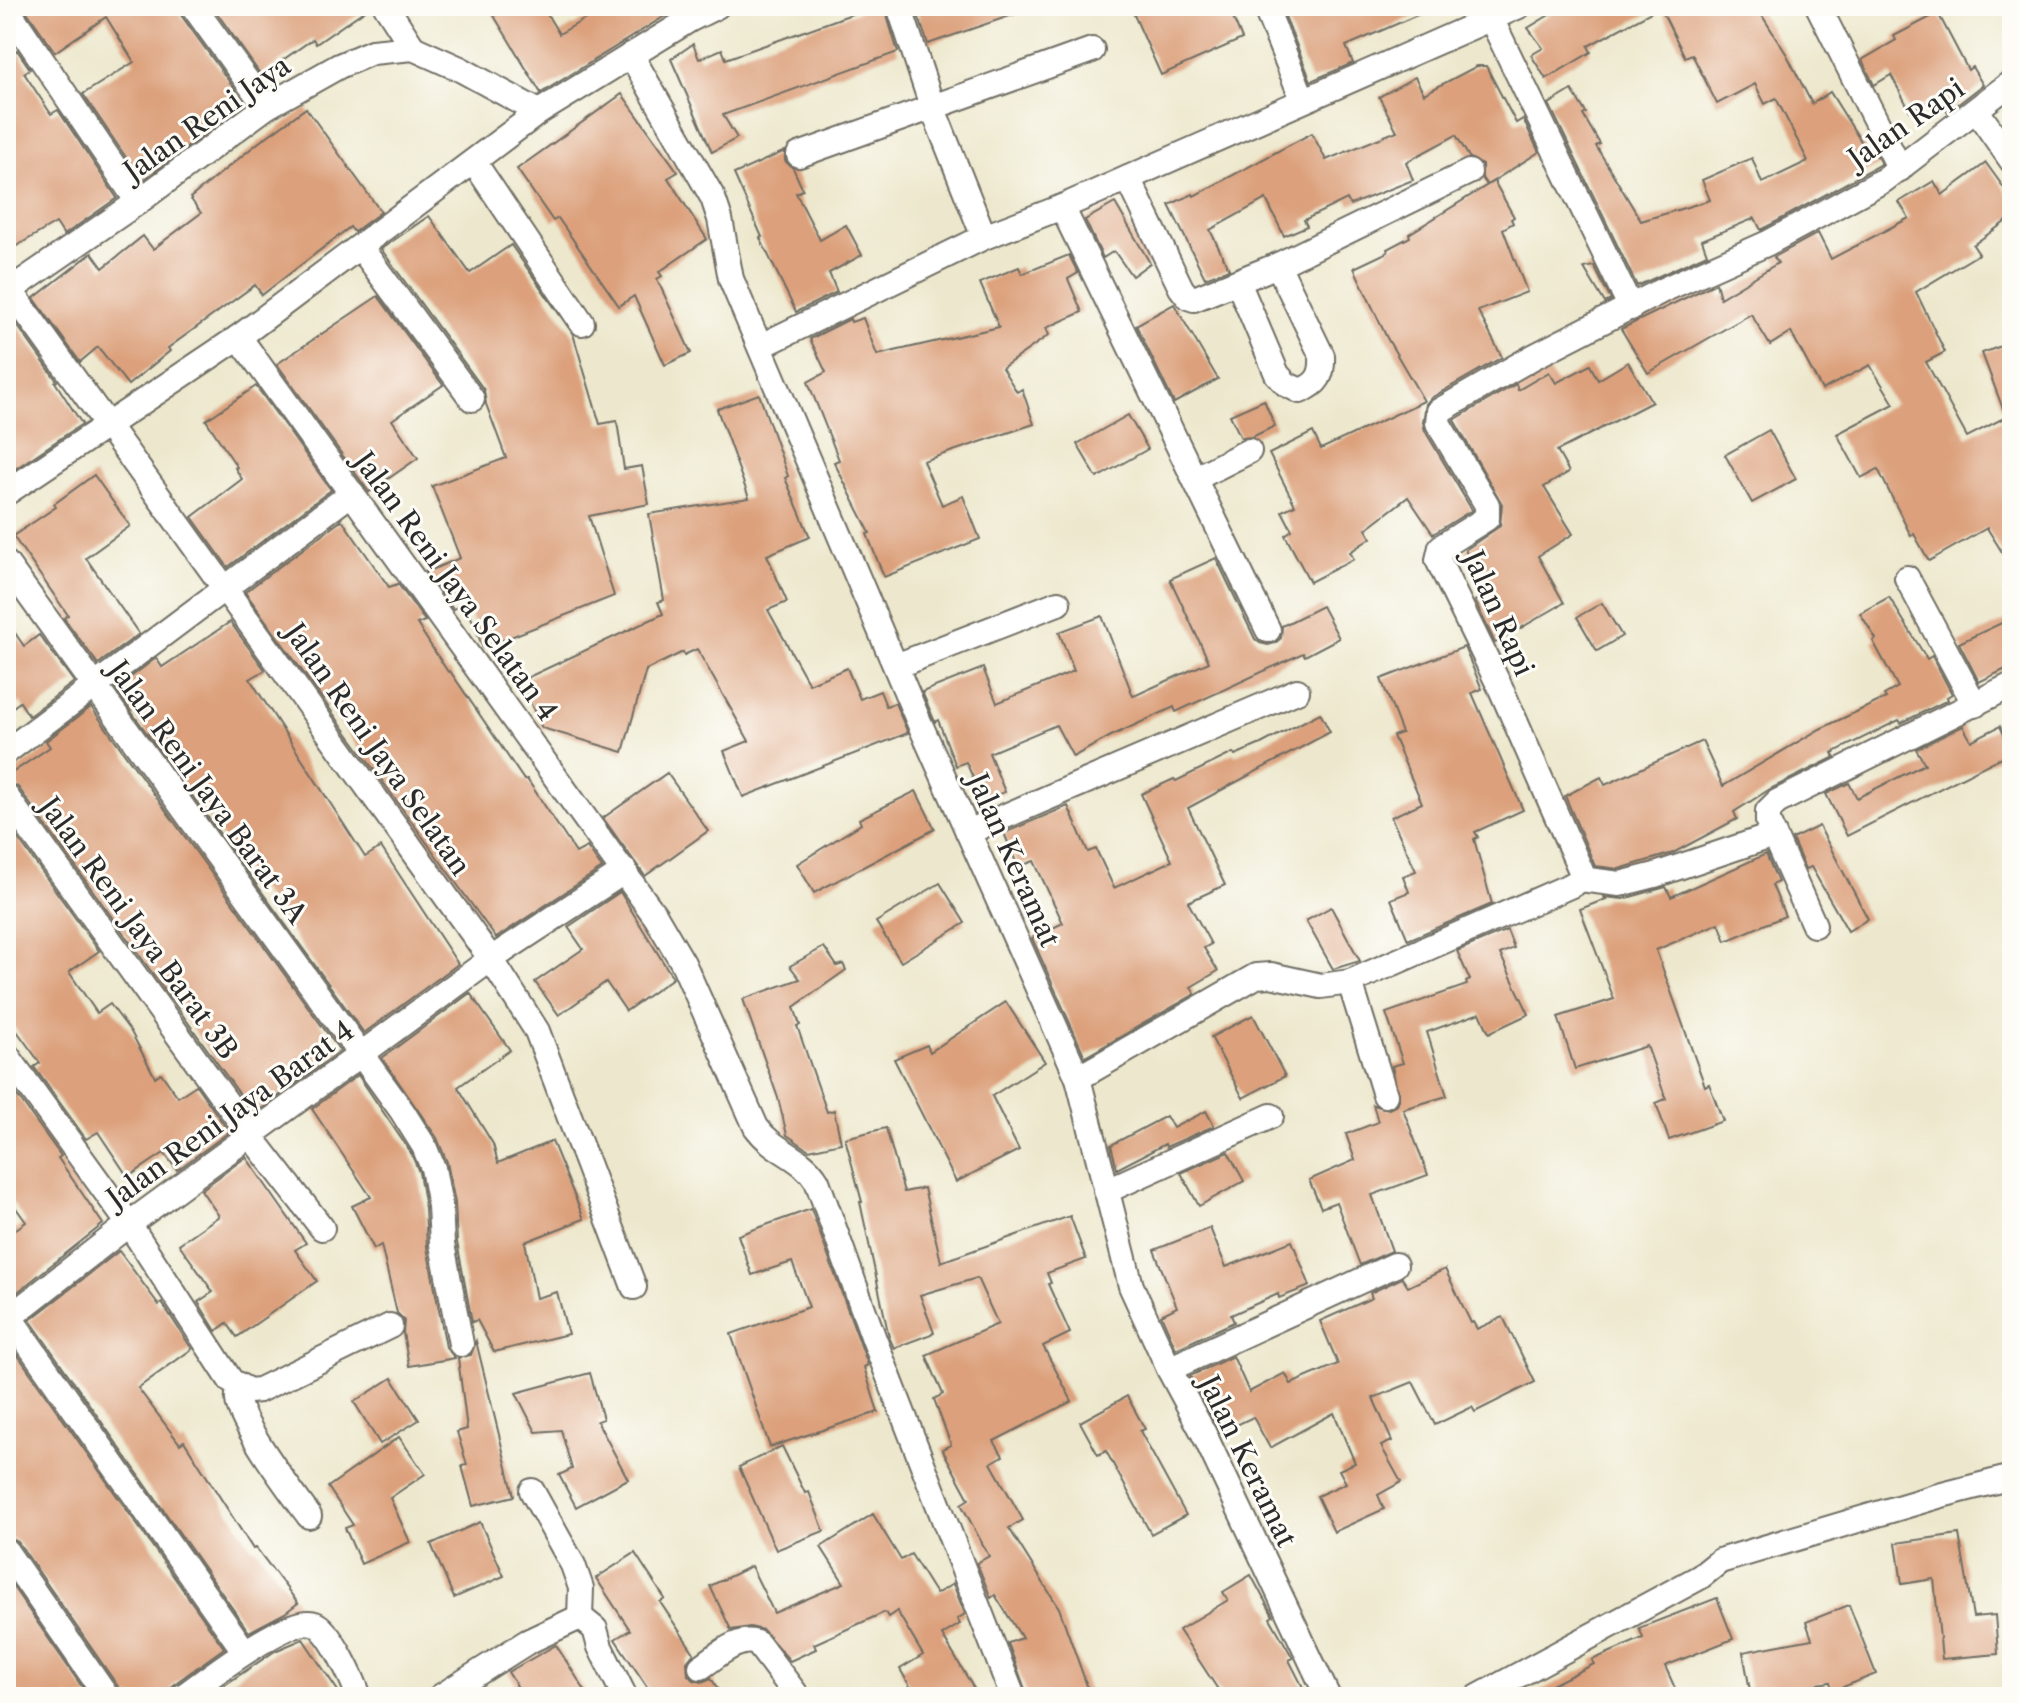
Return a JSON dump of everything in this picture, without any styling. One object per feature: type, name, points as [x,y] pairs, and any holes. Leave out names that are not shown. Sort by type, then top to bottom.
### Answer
[{"type":"street","points":[[193,6],[266,107]]},
{"type":"street","points":[[386,6],[413,48]]},
{"type":"street","points":[[6,493],[239,337],[539,112],[631,55],[686,13],[717,6]]},
{"type":"street","points":[[899,6],[933,109],[984,237]]},
{"type":"street","points":[[1265,6],[1303,100]]},
{"type":"street","points":[[761,346],[984,237],[1062,207],[1303,100],[1488,12],[1519,6]]},
{"type":"street","points":[[1818,6],[1900,169]]},
{"type":"street","points":[[6,7],[138,202]]},
{"type":"street","points":[[1488,12],[1631,308]]},
{"type":"street","name":"Jalan Reni Jaya","points":[[8,289],[138,202],[266,107],[339,66],[372,52],[413,48],[460,69],[539,112]]},
{"type":"street","points":[[799,155],[1092,50]]},
{"type":"street","name":"Jalan Keramat","points":[[631,55],[713,198],[731,279],[968,832],[1078,1078],[1131,1286],[1328,1697]]},
{"type":"street","name":"Jalan Rapi","points":[[1580,879],[1581,871],[1526,745],[1438,560],[1441,547],[1487,518],[1489,513],[1438,423],[1437,416],[1444,406],[1663,290],[1768,243],[1884,180],[2012,82]]},
{"type":"street","points":[[1977,111],[2012,161]]},
{"type":"street","points":[[474,162],[582,323]]},
{"type":"street","points":[[1128,178],[1188,297],[1194,299],[1278,265],[1469,172]]},
{"type":"street","points":[[1062,207],[1268,630]]},
{"type":"street","points":[[361,248],[472,399]]},
{"type":"street","points":[[1238,282],[1277,374],[1286,384],[1300,391],[1314,386],[1322,372],[1322,356],[1278,265]]},
{"type":"street","name":"Jalan Reni Jaya Selatan","points":[[8,289],[491,959],[537,1031],[634,1287]]},
{"type":"street","name":"Jalan Reni Jaya Selatan 4","points":[[239,337],[656,917],[683,963],[756,1127],[773,1146],[810,1170],[817,1181],[874,1339],[1013,1697]]},
{"type":"street","points":[[1196,478],[1249,451]]},
{"type":"street","points":[[6,752],[352,493]]},
{"type":"street","name":"Jalan Reni Jaya Barat 3A","points":[[6,563],[402,1111],[424,1146],[433,1168],[440,1206],[442,1244],[461,1344]]},
{"type":"street","points":[[1907,578],[1975,705]]},
{"type":"street","points":[[896,666],[1058,603]]},
{"type":"street","points":[[1814,925],[1768,822],[1768,811],[1777,802],[2012,685]]},
{"type":"street","points":[[968,832],[1297,691]]},
{"type":"street","name":"Jalan Reni Jaya Barat 3B","points":[[6,796],[250,1135],[322,1228]]},
{"type":"street","points":[[1078,1078],[1256,976],[1271,975],[1321,986],[1350,982],[1536,902],[1580,879],[1612,884],[1631,881],[1774,835]]},
{"type":"street","name":"Jalan Reni Jaya Barat 4","points":[[7,1317],[491,959],[625,871]]},
{"type":"street","points":[[1350,982],[1385,1095]]},
{"type":"street","points":[[6,1054],[129,1224],[226,1373],[239,1388],[259,1390],[390,1326]]},
{"type":"street","points":[[1106,1191],[1271,1116]]},
{"type":"street","points":[[1169,1369],[1395,1265]]},
{"type":"street","points":[[7,1317],[245,1652]]},
{"type":"street","points":[[239,1388],[238,1402],[250,1427],[309,1516]]},
{"type":"street","points":[[1478,1697],[1700,1577],[1720,1561],[2012,1477]]},
{"type":"street","points":[[532,1491],[573,1565],[581,1588],[580,1617]]},
{"type":"street","points":[[6,1551],[107,1697]]},
{"type":"street","points":[[440,1697],[527,1642],[580,1617]]},
{"type":"street","points":[[580,1617],[595,1629],[600,1647],[625,1697]]},
{"type":"street","points":[[182,1697],[245,1652],[300,1623],[316,1624],[324,1631],[359,1697]]},
{"type":"street","points":[[701,1667],[741,1641],[752,1640],[798,1697]]},
{"type":"building","points":[[23,6],[178,6],[181,15],[236,91],[227,98],[236,111],[142,181],[83,94],[134,62],[106,17],[55,52]]},
{"type":"building","points":[[212,6],[371,6],[316,44],[313,39],[261,75]]},
{"type":"building","points":[[488,6],[542,6],[559,34],[608,6],[681,6],[541,93]]},
{"type":"building","points":[[874,6],[884,6],[898,52],[723,115],[737,138],[712,152],[671,59],[693,44],[699,59],[722,49],[726,59]]},
{"type":"building","points":[[915,6],[1026,6],[1027,10],[928,44]]},
{"type":"building","points":[[1130,6],[1228,6],[1242,39],[1161,75]]},
{"type":"building","points":[[1281,6],[1438,6],[1346,46],[1353,63],[1311,81]]},
{"type":"building","points":[[1564,6],[1756,6],[1787,55],[1812,104],[1830,92],[1867,151],[1873,148],[1881,164],[1761,230],[1755,218],[1702,240],[1707,254],[1637,286],[1549,104],[1572,90],[1600,144],[1596,146],[1641,221],[1710,200],[1702,180],[1752,158],[1762,183],[1808,161],[1776,98],[1765,104],[1755,84],[1717,104],[1692,54],[1685,57],[1660,7],[1588,46],[1591,52],[1546,79],[1531,55],[1543,48],[1528,28]]},
{"type":"building","points":[[1938,13],[1968,70],[1972,67],[1983,85],[1948,112],[1938,97],[1910,111],[1891,75],[1874,85],[1862,60],[1896,40],[1894,36]]},
{"type":"building","points":[[6,45],[12,54],[17,50],[30,69],[24,73],[51,114],[58,110],[117,198],[64,235],[56,223],[6,252]]},
{"type":"building","points":[[1477,66],[1486,66],[1516,123],[1523,119],[1539,152],[1487,185],[1482,178],[1482,165],[1469,157],[1456,135],[1406,162],[1413,180],[1350,205],[1347,199],[1304,220],[1307,226],[1284,236],[1266,199],[1210,230],[1229,269],[1205,278],[1169,205],[1194,196],[1312,133],[1326,160],[1397,131],[1379,97],[1415,77],[1424,94]]},
{"type":"building","points":[[622,94],[678,172],[668,178],[707,239],[659,272],[662,276],[657,279],[691,353],[665,365],[634,296],[619,306],[558,218],[553,221],[517,169]]},
{"type":"building","points":[[306,108],[381,212],[354,232],[350,227],[262,295],[255,285],[168,348],[170,351],[128,385],[98,347],[80,362],[34,298],[92,253],[103,268],[143,236],[153,249],[201,213],[190,198]]},
{"type":"building","points":[[785,151],[785,161],[793,168],[803,190],[796,193],[820,240],[846,225],[862,255],[829,273],[837,292],[796,312],[760,238],[734,174]]},
{"type":"building","points":[[1986,163],[2012,199],[2012,217],[1973,245],[1979,254],[1916,292],[1945,352],[1926,362],[1967,437],[2006,417],[1982,353],[2012,342],[2012,568],[1987,528],[1929,561],[1914,534],[1911,536],[1878,469],[1861,478],[1837,434],[1894,404],[1870,365],[1822,390],[1791,332],[1770,345],[1751,314],[1648,373],[1621,329],[1716,283],[1720,298],[1778,263],[1774,257],[1818,233],[1831,259],[1909,218],[1899,202],[1934,181],[1942,195]]},
{"type":"building","points":[[1494,181],[1514,217],[1511,219],[1513,223],[1503,229],[1527,292],[1478,311],[1502,357],[1431,398],[1426,404],[1423,422],[1425,431],[1472,510],[1433,534],[1408,497],[1366,529],[1371,538],[1350,552],[1354,559],[1310,582],[1285,535],[1292,530],[1282,511],[1295,505],[1269,454],[1313,432],[1321,449],[1424,401],[1387,338],[1354,268],[1388,252],[1387,249],[1410,237],[1409,234]]},
{"type":"building","points":[[1115,203],[1150,263],[1132,276],[1114,251],[1103,258],[1085,220]]},
{"type":"building","points":[[429,216],[470,273],[511,245],[573,334],[600,424],[617,421],[624,469],[642,466],[649,504],[589,516],[614,596],[483,648],[466,604],[453,609],[426,572],[460,558],[432,486],[506,458],[486,404],[484,390],[381,249]]},
{"type":"building","points":[[1069,255],[1078,273],[1068,279],[1082,312],[1046,328],[1049,335],[1002,368],[1017,392],[1022,389],[1034,424],[923,461],[942,505],[963,496],[980,539],[884,577],[867,534],[870,533],[834,462],[839,460],[808,382],[826,372],[810,339],[850,319],[851,322],[863,318],[877,355],[999,327],[980,283],[1019,267],[1022,274]]},
{"type":"building","points":[[1594,266],[1611,300],[1605,303],[1584,268]]},
{"type":"building","points":[[378,296],[443,385],[392,420],[418,458],[369,492],[277,364]]},
{"type":"building","points":[[1174,304],[1218,379],[1174,403],[1136,325]]},
{"type":"building","points":[[12,318],[57,381],[82,424],[6,475],[6,323]]},
{"type":"building","points":[[1628,362],[1652,402],[1557,451],[1569,472],[1544,487],[1573,534],[1538,556],[1564,603],[1495,643],[1475,601],[1490,593],[1465,550],[1500,526],[1502,504],[1454,420],[1516,384],[1518,390],[1549,372],[1556,383],[1590,365],[1598,380]]},
{"type":"building","points":[[256,386],[331,490],[228,567],[192,517],[242,479],[206,420]]},
{"type":"building","points":[[759,394],[788,476],[785,478],[810,537],[767,555],[787,602],[768,610],[809,684],[847,668],[860,699],[880,691],[886,706],[895,703],[908,733],[743,797],[724,751],[749,741],[697,649],[684,655],[683,652],[646,670],[623,752],[542,728],[520,681],[663,614],[658,602],[664,600],[649,514],[749,498],[717,409]]},
{"type":"building","points":[[1264,400],[1275,426],[1252,437],[1241,438],[1230,415]]},
{"type":"building","points":[[1128,415],[1148,449],[1097,478],[1077,444]]},
{"type":"building","points":[[1769,430],[1796,479],[1752,503],[1725,455]]},
{"type":"building","points":[[94,475],[130,526],[86,558],[139,634],[98,664],[64,618],[68,615],[13,536],[56,507],[54,504]]},
{"type":"building","points":[[342,520],[389,587],[398,584],[425,621],[417,624],[576,853],[587,847],[602,868],[496,938],[245,592]]},
{"type":"building","points":[[1216,558],[1255,639],[1260,643],[1275,643],[1281,638],[1282,626],[1322,606],[1339,638],[1176,712],[1174,707],[1073,757],[1056,725],[989,753],[1005,792],[983,800],[966,762],[956,766],[938,720],[935,722],[922,692],[983,668],[997,703],[1074,671],[1059,632],[1102,616],[1133,696],[1209,662],[1170,579]]},
{"type":"building","points":[[1889,597],[1927,659],[1932,656],[1952,694],[1947,697],[1948,700],[1832,753],[1835,757],[1770,789],[1734,812],[1737,819],[1673,853],[1619,869],[1595,866],[1565,796],[1601,777],[1605,785],[1702,741],[1723,786],[1820,729],[1886,698],[1884,695],[1898,687],[1860,613]]},
{"type":"building","points":[[1602,603],[1622,636],[1597,651],[1577,617]]},
{"type":"building","points":[[2012,618],[2012,666],[1979,682],[1959,643]]},
{"type":"building","points":[[6,620],[24,646],[39,635],[74,682],[29,716],[20,702],[6,712]]},
{"type":"building","points":[[230,622],[265,670],[250,679],[365,857],[381,847],[458,964],[364,1033],[115,689],[156,658],[162,667]]},
{"type":"building","points":[[1464,647],[1482,689],[1472,693],[1523,810],[1475,832],[1478,837],[1474,839],[1492,904],[1408,940],[1391,899],[1409,892],[1403,876],[1416,871],[1391,817],[1422,803],[1393,736],[1402,733],[1381,679]]},
{"type":"building","points":[[91,707],[340,1051],[254,1114],[18,787],[6,781],[6,777],[50,747],[46,741]]},
{"type":"building","points":[[1320,713],[1330,732],[1188,808],[1225,885],[1188,902],[1211,944],[1204,948],[1218,971],[1191,987],[1195,994],[1085,1057],[1032,938],[1063,923],[1034,861],[1018,867],[1004,833],[1068,806],[1088,852],[1096,849],[1114,888],[1172,861],[1141,794],[1233,753],[1235,755],[1261,744]]},
{"type":"building","points":[[1963,726],[1971,741],[2000,726],[2012,752],[1847,836],[1826,794],[1849,783],[1857,798],[1925,764],[1916,749]]},
{"type":"building","points":[[667,773],[708,831],[645,876],[603,818]]},
{"type":"building","points":[[916,791],[935,829],[814,893],[797,864],[861,824],[859,819]]},
{"type":"building","points":[[6,822],[99,951],[69,972],[97,1013],[110,1004],[131,1032],[155,1077],[161,1073],[178,1097],[196,1085],[229,1132],[177,1170],[164,1153],[128,1177],[98,1132],[86,1139],[34,1067],[40,1063],[6,1016]]},
{"type":"building","points":[[1819,826],[1868,919],[1848,931],[1811,867],[1805,869],[1792,839]]},
{"type":"building","points":[[1766,854],[1778,882],[1772,885],[1785,916],[1726,941],[1719,923],[1656,950],[1705,1086],[1709,1084],[1723,1121],[1669,1140],[1656,1103],[1666,1099],[1647,1046],[1575,1069],[1558,1017],[1614,999],[1580,909],[1606,899],[1604,897],[1623,899],[1666,887],[1671,897]]},
{"type":"building","points":[[940,883],[965,923],[901,962],[876,922]]},
{"type":"building","points":[[620,892],[673,978],[626,1011],[606,982],[559,1015],[535,982],[583,949],[568,927]]},
{"type":"building","points":[[1331,907],[1360,961],[1333,969],[1306,921]]},
{"type":"building","points":[[1507,930],[1514,948],[1500,954],[1529,1014],[1489,1033],[1480,1013],[1427,1032],[1447,1096],[1403,1109],[1428,1175],[1372,1195],[1392,1251],[1360,1265],[1336,1202],[1321,1208],[1309,1180],[1355,1160],[1346,1134],[1378,1122],[1373,1105],[1389,1109],[1399,1099],[1392,1066],[1403,1063],[1386,1013],[1467,985],[1466,982],[1470,980],[1457,951]]},
{"type":"building","points":[[824,947],[837,966],[843,964],[846,970],[794,1007],[800,1025],[797,1026],[827,1112],[834,1110],[841,1143],[809,1150],[787,1135],[778,1098],[743,999],[800,979],[790,966]]},
{"type":"building","points":[[470,993],[510,1050],[458,1087],[493,1144],[498,1163],[552,1141],[584,1219],[525,1242],[536,1298],[557,1292],[568,1334],[494,1352],[477,1320],[472,1322],[457,1242],[455,1203],[447,1162],[437,1138],[382,1058]]},
{"type":"building","points":[[1006,1002],[1045,1062],[992,1096],[1019,1150],[956,1182],[894,1059],[927,1045],[930,1052]]},
{"type":"building","points":[[1253,1015],[1285,1076],[1243,1098],[1211,1037]]},
{"type":"building","points":[[358,1075],[411,1153],[419,1172],[427,1247],[446,1347],[455,1358],[409,1366],[404,1320],[397,1313],[381,1245],[374,1249],[352,1206],[371,1197],[312,1109]]},
{"type":"building","points":[[8,1083],[61,1156],[58,1158],[103,1224],[10,1298],[6,1297],[6,1236],[26,1222],[6,1194]]},
{"type":"building","points":[[1206,1111],[1214,1126],[1166,1147],[1165,1144],[1117,1169],[1111,1145],[1166,1116],[1173,1128]]},
{"type":"building","points":[[886,1128],[904,1192],[924,1188],[941,1262],[1070,1216],[1086,1259],[1047,1273],[1051,1283],[1048,1284],[1070,1333],[1043,1346],[1072,1401],[994,1441],[1003,1456],[991,1463],[1023,1520],[1009,1528],[1059,1608],[1091,1697],[1028,1697],[1008,1643],[1022,1638],[995,1595],[991,1598],[977,1563],[989,1556],[961,1504],[969,1499],[942,1449],[951,1445],[934,1399],[943,1394],[926,1355],[998,1324],[977,1278],[920,1295],[934,1333],[894,1348],[889,1337],[862,1202],[845,1138]]},
{"type":"building","points":[[1228,1152],[1244,1181],[1199,1206],[1181,1173]]},
{"type":"building","points":[[246,1157],[306,1243],[295,1250],[317,1281],[237,1337],[227,1323],[216,1331],[198,1302],[213,1292],[179,1244],[219,1216],[201,1190]]},
{"type":"building","points":[[811,1209],[868,1365],[864,1367],[878,1412],[770,1447],[731,1334],[809,1307],[792,1262],[752,1275],[738,1235]]},
{"type":"building","points":[[1210,1228],[1226,1267],[1292,1241],[1310,1286],[1279,1298],[1278,1294],[1231,1315],[1234,1322],[1176,1349],[1161,1315],[1177,1307],[1154,1250]]},
{"type":"building","points":[[119,1251],[159,1305],[162,1303],[192,1349],[138,1388],[180,1444],[184,1441],[253,1549],[256,1548],[298,1603],[249,1632],[30,1320]]},
{"type":"building","points":[[1445,1269],[1471,1323],[1477,1329],[1503,1317],[1535,1382],[1475,1412],[1472,1407],[1435,1425],[1413,1382],[1373,1398],[1392,1441],[1381,1446],[1401,1482],[1378,1495],[1384,1509],[1334,1532],[1317,1496],[1346,1483],[1339,1470],[1355,1463],[1334,1413],[1270,1448],[1253,1417],[1220,1433],[1190,1376],[1233,1356],[1249,1392],[1285,1373],[1291,1384],[1338,1364],[1320,1321],[1372,1298],[1370,1293],[1402,1278],[1408,1287]]},
{"type":"building","points":[[476,1341],[514,1496],[473,1506],[462,1466],[467,1465],[457,1432],[467,1429],[458,1358],[471,1355]]},
{"type":"building","points":[[17,1354],[224,1648],[173,1685],[167,1697],[122,1697],[119,1688],[18,1542],[6,1536],[6,1362]]},
{"type":"building","points":[[590,1373],[603,1419],[597,1421],[628,1479],[576,1507],[559,1475],[572,1469],[561,1430],[536,1432],[516,1393]]},
{"type":"building","points":[[392,1378],[419,1420],[380,1444],[354,1402]]},
{"type":"building","points":[[1127,1396],[1145,1429],[1140,1431],[1186,1515],[1151,1534],[1106,1451],[1098,1455],[1080,1422]]},
{"type":"building","points":[[399,1437],[425,1474],[390,1498],[410,1542],[361,1564],[345,1528],[353,1525],[328,1487]]},
{"type":"building","points":[[782,1446],[805,1493],[809,1492],[824,1531],[776,1550],[739,1467]]},
{"type":"building","points":[[873,1514],[901,1560],[911,1554],[936,1594],[953,1584],[965,1614],[957,1619],[960,1624],[942,1635],[979,1697],[916,1697],[900,1669],[923,1655],[897,1611],[888,1617],[885,1612],[814,1644],[816,1649],[790,1661],[763,1630],[750,1627],[731,1630],[710,1586],[751,1566],[774,1613],[844,1583],[821,1547]]},
{"type":"building","points":[[480,1522],[504,1576],[454,1598],[431,1544]]},
{"type":"building","points":[[1959,1534],[1973,1617],[1995,1615],[1998,1654],[1942,1659],[1934,1579],[1902,1584],[1896,1543]]},
{"type":"building","points":[[635,1553],[665,1599],[660,1602],[694,1653],[687,1662],[688,1675],[702,1682],[711,1678],[723,1697],[654,1697],[615,1639],[630,1630],[596,1578]]},
{"type":"building","points":[[1251,1575],[1273,1616],[1270,1618],[1293,1658],[1289,1660],[1308,1697],[1223,1697],[1179,1630],[1228,1600],[1223,1592]]},
{"type":"building","points":[[6,1577],[89,1697],[18,1697],[6,1681]]},
{"type":"building","points":[[1717,1598],[1733,1639],[1665,1666],[1679,1697],[1528,1697],[1594,1664],[1592,1660],[1643,1638],[1639,1628]]},
{"type":"building","points":[[1849,1605],[1876,1674],[1833,1691],[1830,1682],[1751,1696],[1743,1652],[1812,1639],[1806,1622]]},
{"type":"building","points":[[303,1639],[342,1697],[207,1697],[275,1651]]},
{"type":"building","points":[[556,1645],[589,1697],[524,1697],[508,1672]]}]
